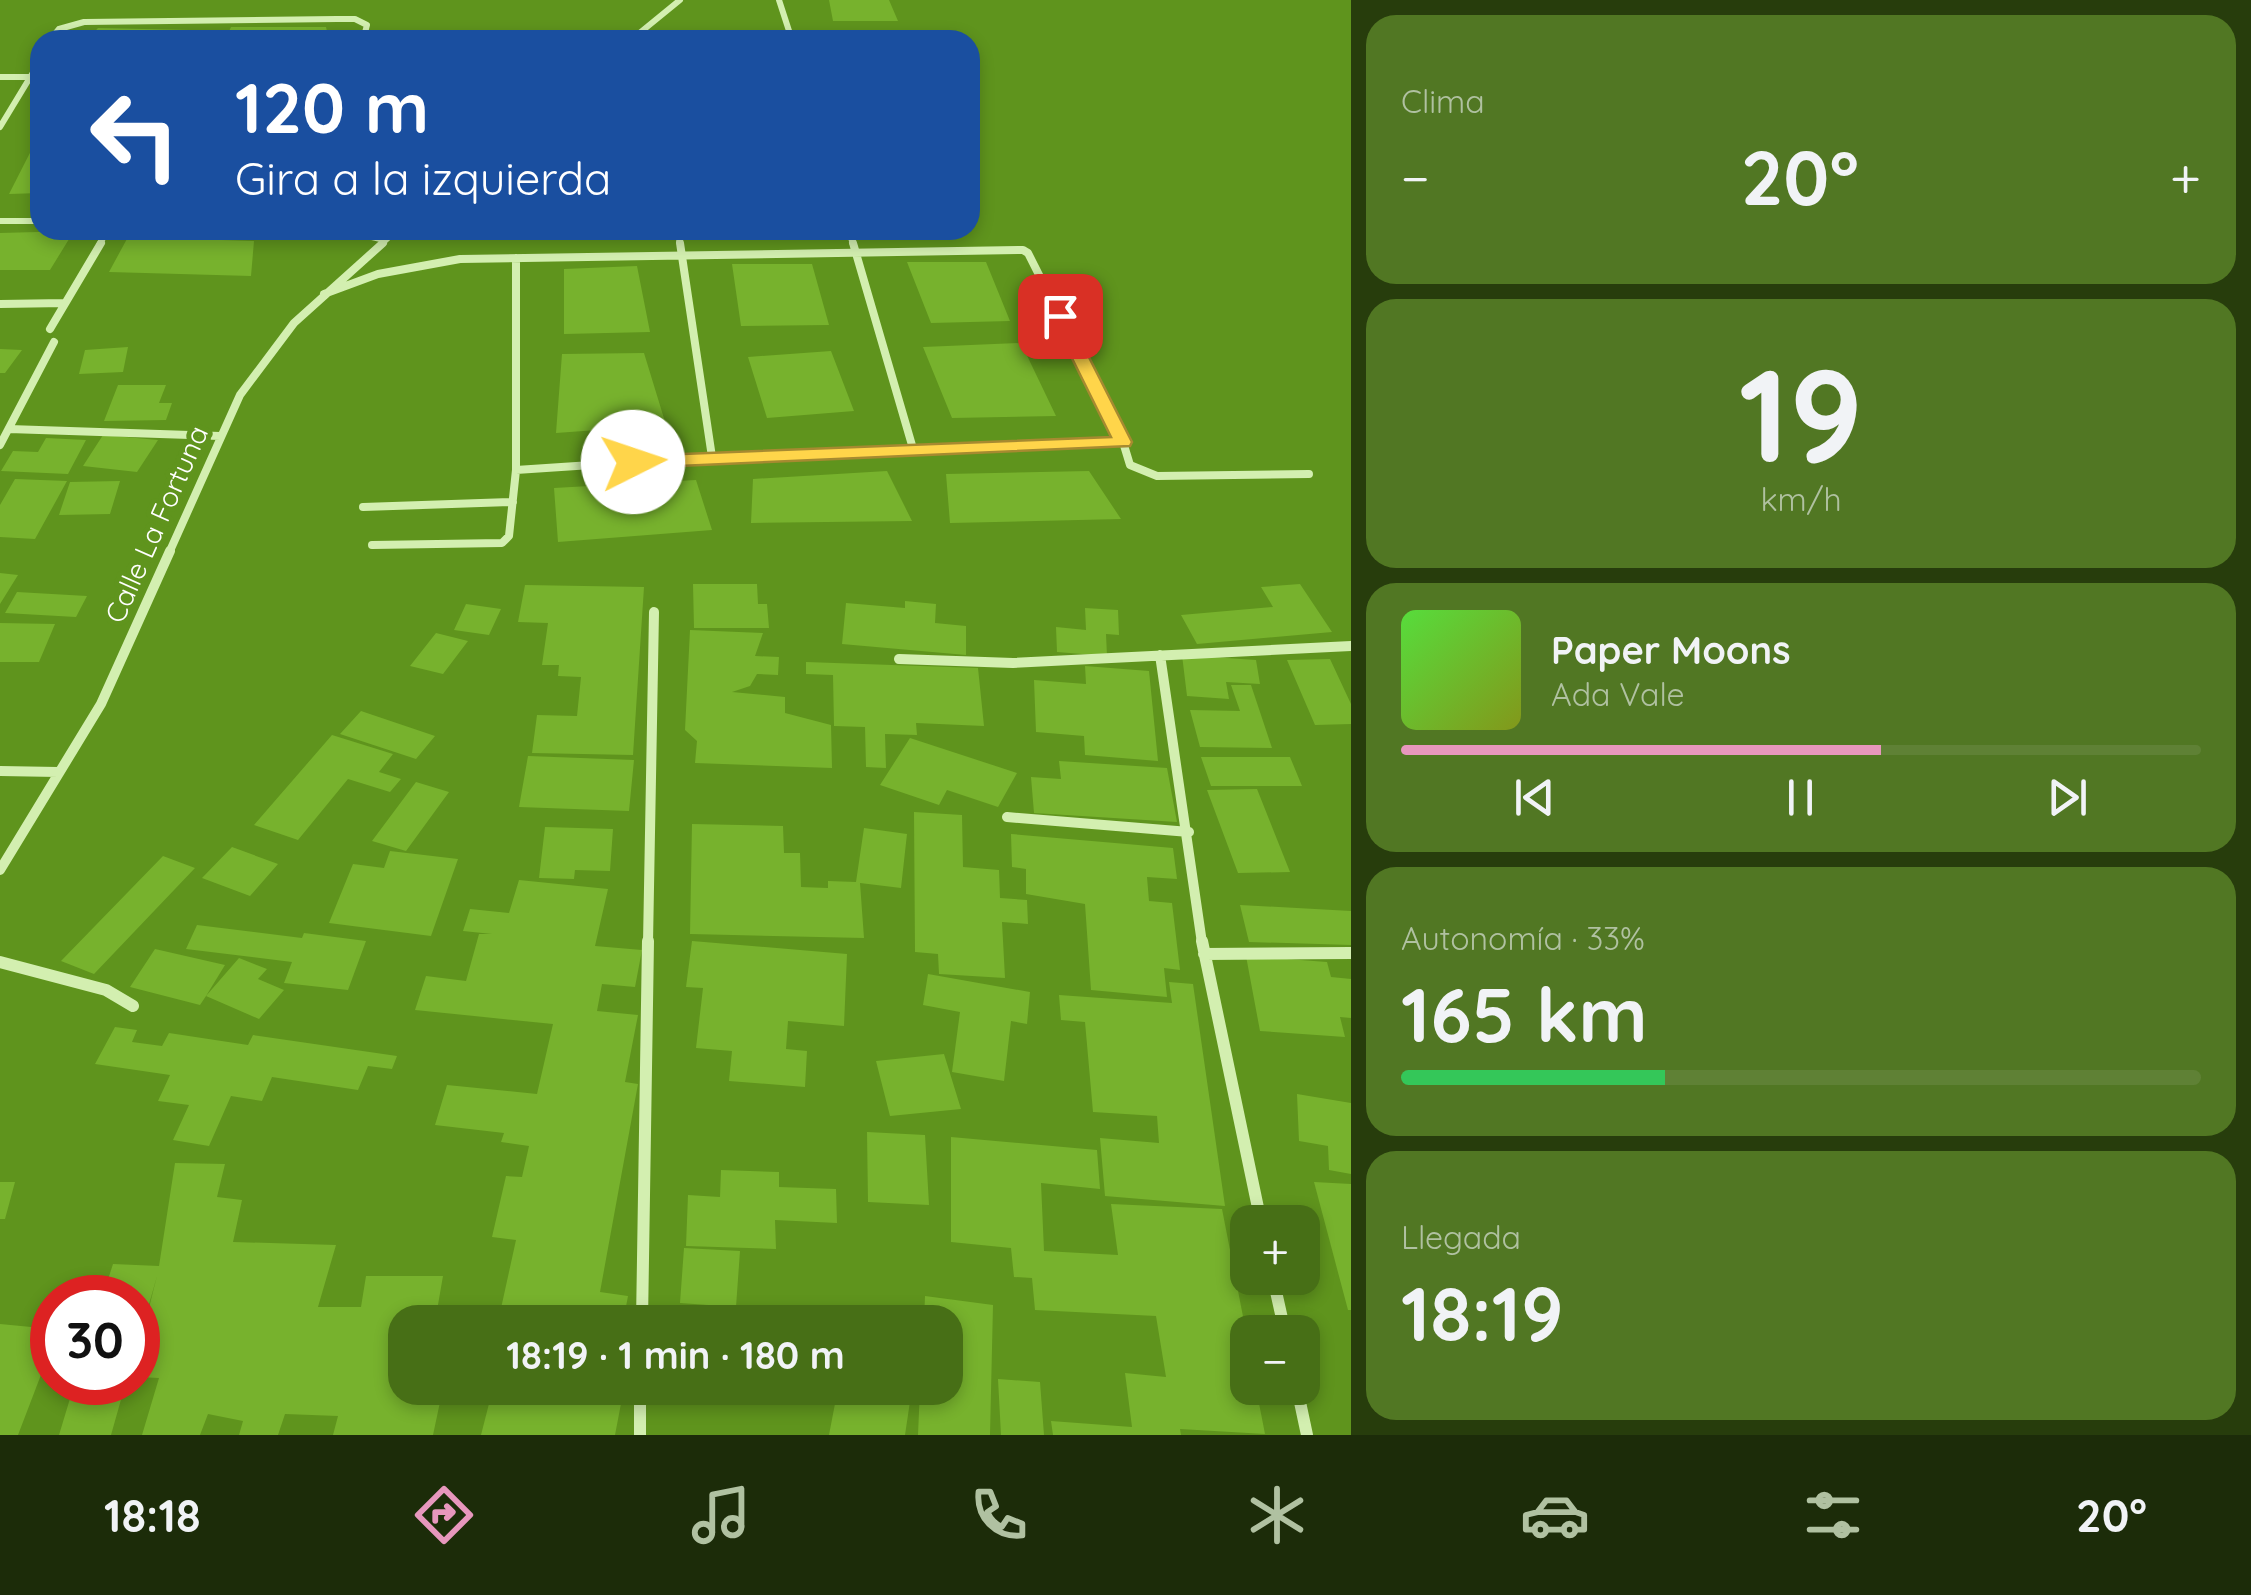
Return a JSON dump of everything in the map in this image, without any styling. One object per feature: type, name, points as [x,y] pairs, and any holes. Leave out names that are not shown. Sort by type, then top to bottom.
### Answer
[{"type":"street","points":[[643,30],[680,0]]},
{"type":"street","points":[[780,0],[789,30]]},
{"type":"street","points":[[58,30],[84,22],[336,19],[355,19],[367,25],[366,30]]},
{"type":"street","points":[[0,77],[30,77]]},
{"type":"street","points":[[0,127],[30,85]]},
{"type":"street","points":[[0,222],[30,221]]},
{"type":"street","points":[[50,330],[102,240]]},
{"type":"street","name":"Calle La Fortuna","points":[[0,870],[101,704],[220,436],[262,362],[324,294],[385,240]]},
{"type":"street","points":[[679,240],[712,457]]},
{"type":"street","points":[[852,240],[914,452]]},
{"type":"street","points":[[324,294],[418,264],[516,258],[1010,248],[1028,253],[1123,442],[1130,465],[1157,476],[1309,474]]},
{"type":"street","points":[[372,545],[502,543],[511,531],[516,470],[516,258]]},
{"type":"street","points":[[0,304],[65,303]]},
{"type":"street","points":[[0,445],[54,342]]},
{"type":"street","points":[[9,429],[220,436]]},
{"type":"street","points":[[516,470],[712,457],[1123,442]]},
{"type":"street","points":[[364,507],[513,502]]},
{"type":"street","points":[[642,1305],[654,612]]},
{"type":"street","points":[[899,660],[1013,663],[1351,646]]},
{"type":"street","points":[[1160,655],[1204,954],[1257,1205]]},
{"type":"street","points":[[0,771],[58,772]]},
{"type":"street","points":[[1007,817],[1189,832]]},
{"type":"street","points":[[1204,954],[1351,953]]},
{"type":"street","points":[[0,962],[106,990],[133,1006]]},
{"type":"street","points":[[640,1405],[640,1435]]},
{"type":"street","points":[[1300,1405],[1307,1435]]},
{"type":"building","points":[[829,0],[889,0],[898,21],[833,21]]},
{"type":"building","points":[[326,27],[327,30],[230,30]]},
{"type":"building","points":[[98,28],[191,30],[96,30]]},
{"type":"building","points":[[30,153],[30,193],[9,194]]},
{"type":"building","points":[[30,232],[30,240],[68,240],[50,270],[0,270],[0,233]]},
{"type":"building","points":[[126,240],[254,241],[251,276],[109,272]]},
{"type":"building","points":[[907,262],[986,262],[1010,321],[931,323]]},
{"type":"building","points":[[732,264],[812,264],[829,325],[741,326]]},
{"type":"building","points":[[637,266],[650,332],[564,334],[564,269]]},
{"type":"building","points":[[1021,343],[1056,416],[952,418],[923,347]]},
{"type":"building","points":[[128,347],[123,372],[79,374],[85,350]]},
{"type":"building","points":[[0,349],[22,350],[5,373],[0,373]]},
{"type":"building","points":[[831,351],[854,411],[767,418],[748,357]]},
{"type":"building","points":[[644,353],[666,425],[556,433],[562,354]]},
{"type":"building","points":[[118,385],[166,385],[159,403],[172,403],[166,420],[104,421]]},
{"type":"building","points":[[103,435],[158,440],[137,472],[83,466]]},
{"type":"building","points":[[46,438],[86,440],[68,474],[1,471],[13,451],[38,452]]},
{"type":"building","points":[[887,471],[912,521],[751,523],[753,479]]},
{"type":"building","points":[[1089,471],[1121,519],[950,523],[946,474]]},
{"type":"building","points":[[15,479],[67,481],[35,539],[0,537],[0,505]]},
{"type":"building","points":[[696,480],[712,530],[558,542],[554,488]]},
{"type":"building","points":[[120,481],[110,514],[59,515],[70,482]]},
{"type":"building","points":[[0,573],[18,575],[0,604]]},
{"type":"building","points":[[693,584],[757,584],[758,604],[767,604],[769,628],[694,628]]},
{"type":"building","points":[[1300,584],[1332,632],[1197,644],[1181,615],[1273,607],[1261,587]]},
{"type":"building","points":[[525,585],[644,587],[633,755],[532,753],[537,715],[577,716],[581,677],[558,676],[559,665],[542,665],[548,623],[518,622]]},
{"type":"building","points":[[17,592],[87,596],[76,617],[5,613]]},
{"type":"building","points":[[905,601],[936,604],[935,623],[966,626],[966,655],[842,644],[846,603],[905,608]]},
{"type":"building","points":[[466,604],[501,609],[489,635],[454,630]]},
{"type":"building","points":[[1085,608],[1118,610],[1119,635],[1106,634],[1107,656],[1057,652],[1056,627],[1086,630]]},
{"type":"building","points":[[0,623],[55,624],[39,662],[0,662]]},
{"type":"building","points":[[690,630],[763,633],[755,656],[779,657],[778,675],[757,674],[750,686],[732,692],[785,697],[785,713],[831,725],[832,768],[695,763],[697,741],[685,730]]},
{"type":"building","points":[[436,633],[468,641],[443,674],[410,666]]},
{"type":"building","points":[[1182,655],[1256,660],[1260,684],[1226,682],[1229,699],[1187,696]]},
{"type":"building","points":[[1330,659],[1351,704],[1351,724],[1315,725],[1287,660]]},
{"type":"building","points":[[806,662],[978,668],[984,726],[916,723],[917,735],[885,734],[886,768],[866,767],[865,727],[834,726],[833,675],[806,674]]},
{"type":"building","points":[[1085,666],[1149,671],[1158,761],[1085,755],[1084,736],[1036,732],[1034,680],[1086,684]]},
{"type":"building","points":[[1231,685],[1251,685],[1272,748],[1200,747],[1190,710],[1240,711]]},
{"type":"building","points":[[361,711],[435,736],[416,759],[340,734]]},
{"type":"building","points":[[332,735],[393,754],[379,772],[401,779],[390,792],[348,779],[298,840],[254,825]]},
{"type":"building","points":[[910,738],[1017,773],[998,807],[947,790],[939,805],[880,785]]},
{"type":"building","points":[[528,756],[634,760],[629,811],[519,807]]},
{"type":"building","points":[[1201,757],[1290,757],[1302,786],[1211,786]]},
{"type":"building","points":[[1059,761],[1167,768],[1177,822],[1034,813],[1031,777],[1061,779]]},
{"type":"building","points":[[416,782],[449,792],[406,851],[372,841]]},
{"type":"building","points":[[1257,789],[1290,872],[1238,873],[1207,790]]},
{"type":"building","points":[[914,812],[962,815],[963,867],[999,870],[1000,898],[1027,900],[1028,924],[1002,922],[1005,978],[939,974],[938,954],[915,952]]},
{"type":"building","points":[[692,824],[783,826],[784,853],[800,853],[801,887],[828,888],[828,881],[856,882],[864,828],[907,834],[901,888],[860,883],[864,938],[690,934]]},
{"type":"building","points":[[545,827],[613,829],[610,871],[575,870],[574,879],[539,878]]},
{"type":"building","points":[[1011,834],[1173,848],[1177,879],[1147,877],[1149,901],[1172,903],[1180,970],[1164,968],[1167,997],[1091,990],[1085,904],[1026,894],[1026,869],[1012,867]]},
{"type":"building","points":[[232,847],[278,864],[250,896],[202,878]]},
{"type":"building","points":[[390,851],[458,859],[431,936],[329,923],[353,864],[384,868]]},
{"type":"building","points":[[163,856],[195,868],[94,974],[61,961]]},
{"type":"building","points":[[519,880],[608,889],[595,946],[642,950],[635,987],[602,984],[597,1011],[638,1015],[625,1082],[638,1084],[600,1292],[628,1296],[626,1305],[502,1305],[516,1240],[492,1237],[506,1176],[522,1177],[529,1146],[501,1142],[504,1133],[435,1125],[447,1085],[537,1094],[553,1024],[415,1010],[426,976],[466,981],[479,934],[492,934],[463,931],[470,909],[509,913]]},
{"type":"building","points":[[1240,905],[1351,911],[1351,945],[1249,942]]},
{"type":"building","points":[[197,925],[302,938],[304,933],[366,941],[348,990],[284,983],[292,962],[186,949]]},
{"type":"building","points":[[692,941],[847,954],[844,1026],[788,1021],[786,1049],[807,1051],[805,1087],[729,1081],[732,1051],[696,1048],[703,988],[686,987]]},
{"type":"building","points":[[155,949],[225,965],[200,1005],[130,987]]},
{"type":"building","points":[[1246,956],[1327,962],[1331,977],[1351,979],[1351,1018],[1340,1017],[1345,1037],[1260,1031]]},
{"type":"building","points":[[239,958],[267,969],[258,979],[284,990],[259,1019],[206,996]]},
{"type":"building","points":[[928,974],[1030,992],[1027,1024],[1011,1021],[1004,1081],[952,1072],[960,1012],[923,1005]]},
{"type":"building","points":[[1169,982],[1193,984],[1225,1206],[1105,1196],[1100,1138],[1159,1143],[1157,1116],[1093,1112],[1085,1022],[1061,1020],[1059,995],[1172,1003]]},
{"type":"building","points":[[115,1027],[137,1030],[132,1042],[162,1046],[169,1033],[248,1045],[253,1035],[397,1056],[392,1069],[368,1066],[358,1090],[272,1077],[262,1101],[231,1096],[209,1146],[173,1140],[189,1105],[158,1101],[170,1075],[95,1064]]},
{"type":"building","points":[[944,1054],[961,1109],[890,1116],[876,1061]]},
{"type":"building","points":[[1297,1094],[1351,1103],[1351,1174],[1329,1170],[1328,1146],[1299,1141]]},
{"type":"building","points":[[867,1132],[925,1135],[929,1205],[868,1202]]},
{"type":"building","points":[[951,1137],[1097,1150],[1100,1189],[1041,1183],[1044,1251],[1118,1255],[1111,1204],[1222,1209],[1230,1250],[1230,1295],[1239,1295],[1243,1315],[1230,1315],[1230,1405],[1259,1405],[1265,1434],[1180,1429],[1181,1435],[1053,1435],[1051,1421],[1132,1427],[1125,1373],[1166,1377],[1156,1316],[1035,1310],[1032,1278],[1014,1277],[1011,1248],[951,1242]]},
{"type":"building","points":[[175,1163],[225,1164],[217,1197],[242,1200],[233,1242],[336,1245],[318,1307],[361,1307],[366,1276],[443,1276],[438,1305],[388,1305],[388,1405],[439,1405],[433,1435],[333,1435],[338,1416],[285,1414],[278,1435],[239,1435],[243,1421],[208,1414],[200,1435],[142,1435],[151,1405],[160,1405],[160,1275],[109,1275],[113,1264],[159,1266]]},
{"type":"building","points":[[721,1170],[779,1172],[779,1187],[836,1189],[837,1223],[775,1220],[776,1249],[686,1246],[688,1195],[720,1197]]},
{"type":"building","points":[[0,1182],[15,1182],[5,1219],[0,1219]]},
{"type":"building","points":[[1314,1182],[1351,1184],[1351,1310],[1348,1310]]},
{"type":"building","points":[[684,1248],[740,1251],[736,1305],[680,1303]]},
{"type":"building","points":[[925,1296],[993,1305],[990,1435],[918,1435],[919,1405],[963,1405],[963,1305],[925,1305]]},
{"type":"building","points":[[0,1324],[30,1327],[30,1404],[18,1435],[0,1435]]},
{"type":"building","points":[[998,1379],[1040,1382],[1044,1435],[1001,1435]]},
{"type":"building","points":[[68,1405],[119,1405],[111,1435],[59,1435]]},
{"type":"building","points":[[489,1405],[621,1405],[615,1435],[481,1435]]},
{"type":"building","points":[[835,1405],[909,1405],[905,1435],[829,1435]]},
{"type":"route","points":[[633,462],[1123,442],[1060,316]]}]
